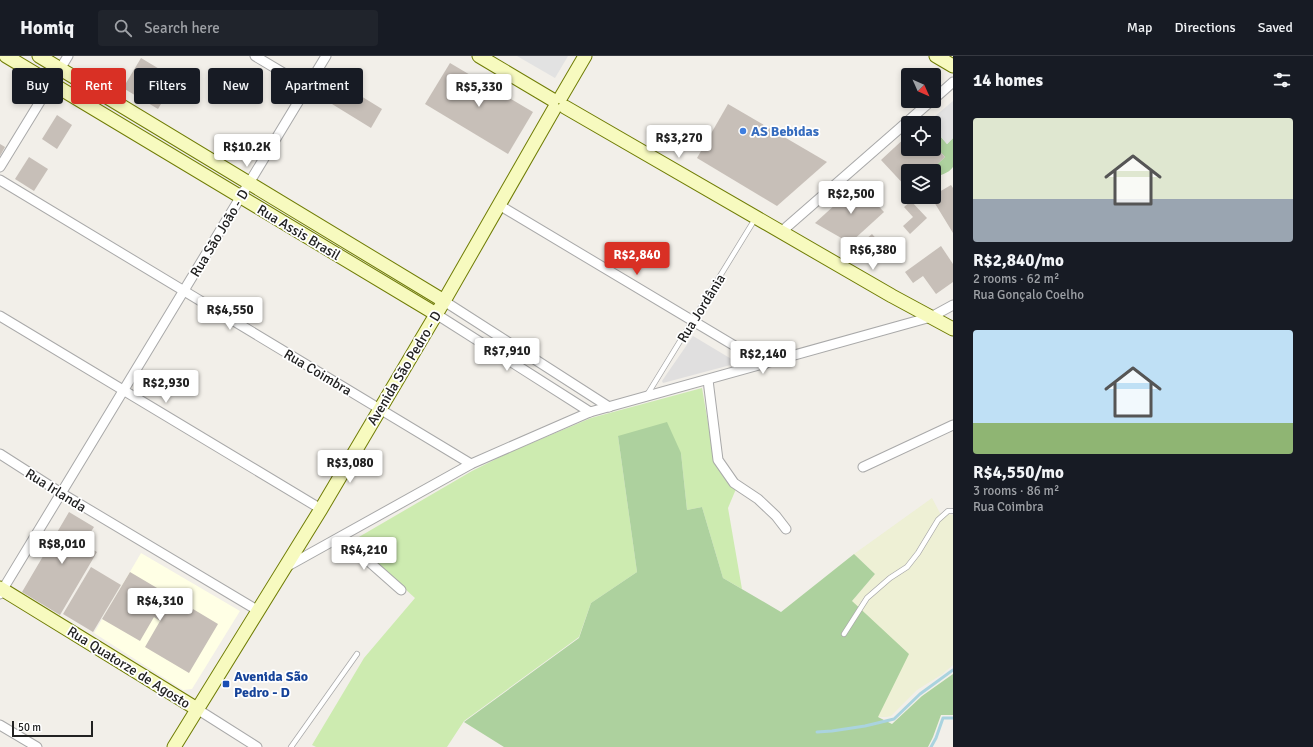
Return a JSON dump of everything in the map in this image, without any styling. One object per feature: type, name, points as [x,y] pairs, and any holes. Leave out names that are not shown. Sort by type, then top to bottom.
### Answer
[{"type":"street","name":"Rua Assis Brasil","points":[[6,56],[26,68]]},
{"type":"street","name":"Rua Assis Brasil","points":[[39,56],[60,68]]},
{"type":"street","points":[[60,68],[68,56]]},
{"type":"street","points":[[255,56],[274,68]]},
{"type":"street","name":"Rua São João - D","points":[[319,68],[326,56]]},
{"type":"street","points":[[479,56],[756,218],[953,330]]},
{"type":"street","name":"Avenida São Pedro - D","points":[[174,747],[209,692],[257,610],[321,509],[444,301],[585,56]]},
{"type":"street","points":[[936,56],[953,66]]},
{"type":"street","name":"Rua Assis Brasil","points":[[63,70],[444,301],[609,407]]},
{"type":"street","points":[[941,93],[953,82]]},
{"type":"street","name":"Rua Assis Brasil","points":[[63,90],[436,314],[590,412]]},
{"type":"street","points":[[0,167],[38,104]]},
{"type":"street","name":"Rua São João - D","points":[[1,590],[124,391],[297,104]]},
{"type":"street","points":[[781,232],[923,108]]},
{"type":"street","points":[[148,141],[156,127]]},
{"type":"street","name":"Rua Coimbra","points":[[0,180],[471,464]]},
{"type":"street","points":[[499,205],[765,364]]},
{"type":"street","points":[[336,254],[345,241]]},
{"type":"street","points":[[283,569],[471,464],[590,412],[931,318],[953,305]]},
{"type":"street","points":[[0,316],[321,509]]},
{"type":"street","points":[[708,380],[718,460],[734,483],[758,499],[776,516],[786,529]]},
{"type":"street","points":[[863,467],[953,425]]},
{"type":"street","name":"Rua Irlanda","points":[[0,454],[61,493],[257,610]]},
{"type":"street","points":[[341,537],[400,590]]},
{"type":"street","name":"Rua Quatorze de Agosto","points":[[1,590],[257,747]]},
{"type":"street","points":[[0,725],[37,747]]},
{"type":"lane","name":"Rua Jordânia","points":[[645,397],[756,218]]},
{"type":"lane","points":[[844,634],[866,598],[890,578],[907,567],[918,553],[938,520],[951,511]]},
{"type":"lane","points":[[291,747],[356,654]]},
{"type":"shaded area","points":[[517,56],[568,56],[555,78]]},
{"type":"shaded area","points":[[953,101],[953,138],[947,144],[941,137],[941,116],[935,116]]},
{"type":"shaded area","points":[[693,336],[738,363],[663,383],[662,381]]},
{"type":"shaded area","points":[[932,498],[940,513],[953,515],[953,665],[941,675],[917,690],[891,716],[878,717],[852,601],[875,574],[854,554]]},
{"type":"shaded area","points":[[141,553],[240,611],[192,689],[183,690],[94,633]]},
{"type":"green space","points":[[941,137],[947,144],[953,138],[953,167],[941,175],[941,164],[938,164],[945,157],[941,153]]},
{"type":"green space","points":[[702,388],[715,463],[736,489],[728,508],[742,589],[723,578],[702,507],[687,510],[681,453],[618,436],[637,572],[591,603],[579,637],[464,721],[447,747],[316,747],[312,745],[364,658],[415,598],[352,541],[472,471],[508,453],[591,418]]},
{"type":"green space","points":[[667,422],[681,453],[687,510],[702,507],[723,578],[781,612],[854,554],[875,574],[852,601],[909,654],[878,717],[892,724],[922,696],[953,674],[953,715],[941,715],[928,747],[504,747],[464,722],[579,638],[591,603],[637,572],[618,436]]},
{"type":"building","points":[[141,58],[158,68],[135,68]]},
{"type":"building","points":[[450,63],[533,112],[508,154],[425,104]]},
{"type":"building","points":[[134,70],[134,95],[126,90],[126,83]]},
{"type":"building","points":[[363,97],[382,109],[371,128],[332,104],[363,104]]},
{"type":"building","points":[[150,104],[161,104],[158,109]]},
{"type":"building","name":"AS Bebidas","points":[[728,104],[827,162],[777,206],[697,158]]},
{"type":"building","points":[[57,115],[72,125],[57,149],[42,139]]},
{"type":"building","points":[[901,141],[901,156],[941,156],[941,153],[945,157],[938,164],[901,164],[901,181],[881,160]]},
{"type":"building","points":[[0,144],[5,147],[0,156]]},
{"type":"building","points":[[29,157],[48,169],[34,191],[15,179]]},
{"type":"building","points":[[858,184],[884,212],[850,243],[815,223]]},
{"type":"building","points":[[951,185],[953,188],[953,233],[935,204],[941,204],[941,191]]},
{"type":"building","points":[[908,204],[914,204],[927,218],[910,234],[903,226],[913,217],[904,207]]},
{"type":"building","points":[[872,234],[880,243],[867,254],[859,245]]},
{"type":"building","points":[[941,246],[953,264],[953,282],[936,294],[923,276],[913,283],[905,272]]},
{"type":"building","points":[[69,512],[94,527],[83,544],[97,552],[60,615],[22,592]]},
{"type":"building","points":[[91,567],[121,585],[93,632],[63,614]]},
{"type":"building","points":[[130,572],[174,598],[171,602],[190,613],[193,609],[218,624],[189,673],[145,647],[160,621],[154,617],[140,641],[102,619]]},
{"type":"waterway","points":[[817,732],[865,726],[894,719],[920,694],[953,670]]},
{"type":"waterway","points":[[931,747],[943,718],[953,718]]},
{"type":"place","name":"AS Bebidas","points":[[743,131]]},
{"type":"place","name":"Avenida São Pedro - D","points":[[226,684]]}]
